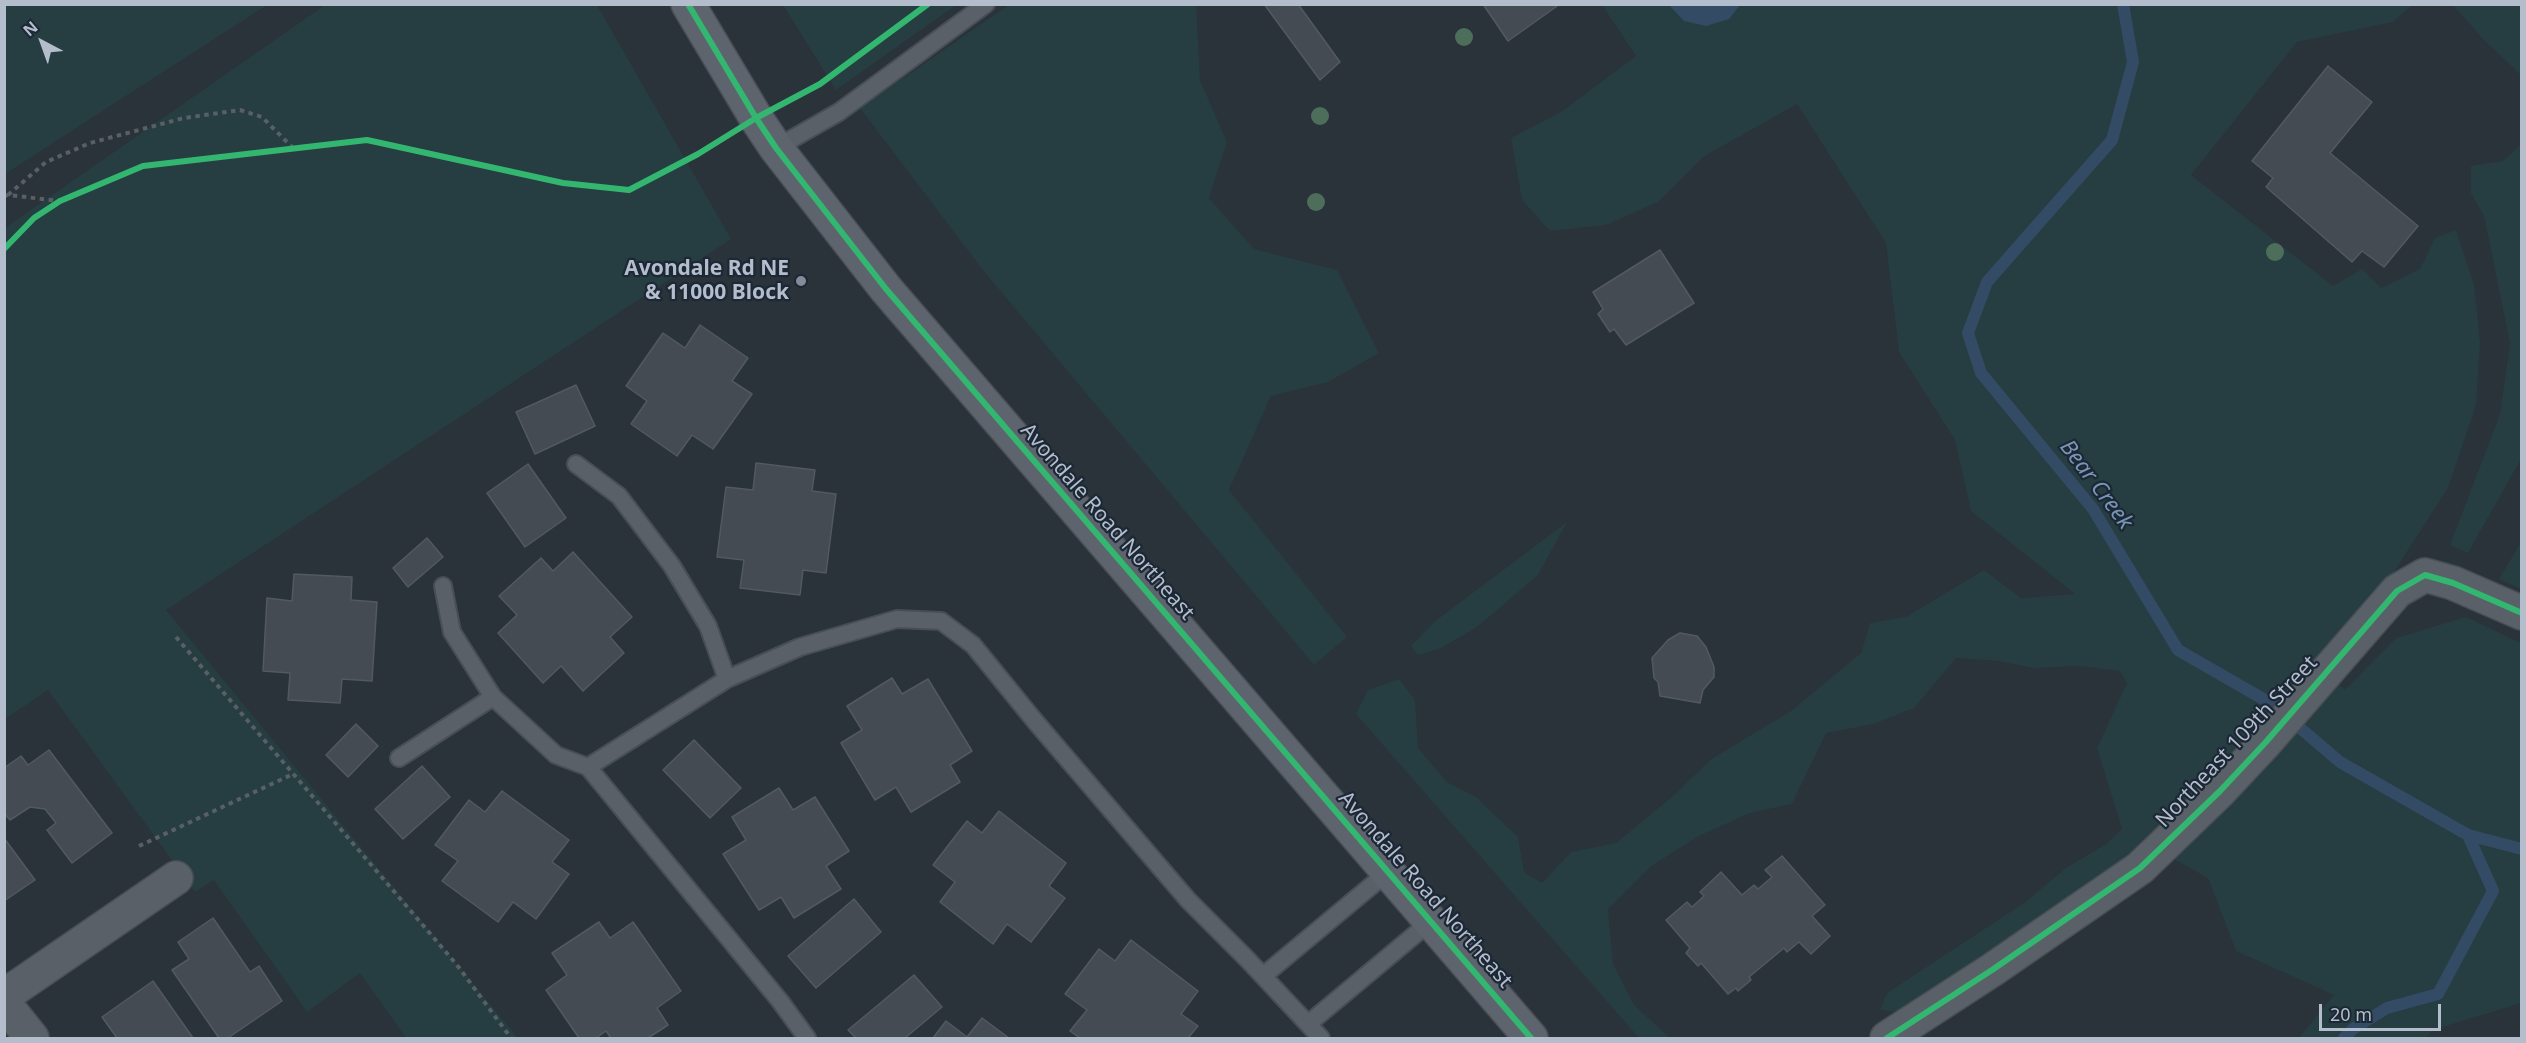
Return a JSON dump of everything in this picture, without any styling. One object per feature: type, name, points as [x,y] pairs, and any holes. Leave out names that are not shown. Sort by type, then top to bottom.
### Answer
[{"type":"main road","name":"Avondale Road Northeast","points":[[691,6],[776,148],[886,289],[1531,1038]]},
{"type":"street","name":"Northeast 109th Street","points":[[1887,1038],[1992,970],[2140,868],[2220,791],[2265,743],[2397,591],[2425,575],[2453,583],[2522,613]]},
{"type":"street","points":[[4,996],[176,878]]},
{"type":"street","points":[[4,1003],[32,1038]]},
{"type":"lane","points":[[776,148],[838,112],[987,4]]},
{"type":"lane","points":[[576,464],[620,496],[672,566],[708,626],[727,679]]},
{"type":"lane","points":[[443,586],[452,632],[493,697],[556,755],[588,767],[807,1038]]},
{"type":"lane","points":[[588,767],[727,679],[800,647],[897,619],[940,621],[974,645],[1041,729],[1188,900],[1321,1038]]},
{"type":"lane","points":[[399,758],[493,697]]},
{"type":"lane","points":[[1263,976],[1389,871]]},
{"type":"lane","points":[[1308,1024],[1430,921]]},
{"type":"path","points":[[6,196],[46,162],[90,143],[184,118],[240,110],[262,117],[293,148]]},
{"type":"path","points":[[6,196],[60,201]]},
{"type":"path","points":[[176,637],[457,965],[511,1038]]},
{"type":"path","points":[[139,846],[293,774]]},
{"type":"green space","points":[[5,4],[267,4],[267,5],[5,174]]},
{"type":"green space","points":[[1010,4],[1196,5],[1200,80],[1227,142],[1209,198],[1254,249],[1337,270],[1379,353],[1328,382],[1271,396],[1229,490],[1347,637],[1314,665],[982,269],[860,108]]},
{"type":"green space","points":[[325,5],[597,5],[731,239],[166,610],[518,1038],[406,1038],[360,973],[307,1012],[214,880],[195,892],[48,690],[5,719],[5,228]]},
{"type":"green space","points":[[783,5],[956,5],[836,90]]},
{"type":"green space","points":[[1602,5],[2412,5],[2393,22],[2297,42],[2191,175],[2333,286],[2362,269],[2381,288],[2420,269],[2435,238],[2456,230],[2474,285],[2480,343],[2476,405],[2448,488],[2388,581],[2317,667],[2345,690],[2396,638],[2466,617],[2521,643],[2521,1003],[2433,1030],[2426,1038],[2299,1038],[2334,995],[2236,951],[2208,878],[2145,843],[2016,939],[1899,1012],[1880,1010],[1887,993],[2024,903],[2066,868],[2106,844],[2122,829],[2097,748],[2127,683],[2120,671],[2079,666],[2034,668],[1998,661],[1956,658],[1914,708],[1874,724],[1826,733],[1792,804],[1750,813],[1697,837],[1650,867],[1608,909],[1613,964],[1634,1005],[1670,1038],[1639,1038],[1356,714],[1368,690],[1399,679],[1415,700],[1418,748],[1447,782],[1476,797],[1518,837],[1524,872],[1542,883],[1571,852],[1616,843],[1673,796],[1710,760],[1791,711],[1861,653],[1870,623],[1906,617],[1984,570],[2021,598],[2075,594],[1971,511],[1955,440],[1899,352],[1886,243],[1797,104],[1703,157],[1658,202],[1606,225],[1550,231],[1522,200],[1511,138],[1561,112],[1636,56]]},
{"type":"green space","points":[[2453,5],[2521,5],[2521,75],[2484,40]]},
{"type":"green space","points":[[2521,144],[2521,459],[2468,553],[2450,545],[2500,414],[2510,343],[2484,216],[2471,194],[2471,166],[2503,161]]},
{"type":"green space","points":[[1567,522],[1538,575],[1477,627],[1441,648],[1418,655],[1411,646],[1434,622]]},
{"type":"green space","points":[[2521,542],[2521,589],[2499,579]]},
{"type":"water","points":[[1669,5],[1740,5],[1729,19],[1706,26],[1684,21]]},
{"type":"building","points":[[1264,4],[1298,4],[1340,62],[1320,80]]},
{"type":"building","points":[[1483,4],[1560,4],[1508,41]]},
{"type":"building","points":[[2328,66],[2372,102],[2330,153],[2418,226],[2384,267],[2362,251],[2352,262],[2266,187],[2273,178],[2252,161]]},
{"type":"building","points":[[1660,250],[1694,303],[1626,345],[1614,329],[1610,332],[1598,314],[1603,309],[1593,292]]},
{"type":"building","points":[[700,325],[748,358],[732,381],[752,394],[713,449],[692,435],[677,456],[631,424],[647,401],[626,386],[663,333],[685,348]]},
{"type":"building","points":[[576,385],[595,426],[535,454],[516,412]]},
{"type":"building","points":[[756,463],[815,470],[812,491],[836,494],[826,573],[803,570],[800,595],[740,588],[744,560],[717,557],[726,487],[753,490]]},
{"type":"building","points":[[528,464],[566,518],[525,547],[487,493]]},
{"type":"building","points":[[427,538],[443,557],[408,587],[393,568]]},
{"type":"building","points":[[573,552],[632,617],[610,637],[624,653],[583,691],[561,666],[543,683],[498,633],[517,615],[499,596],[541,558],[553,571]]},
{"type":"building","points":[[294,574],[352,577],[351,600],[377,602],[372,681],[342,679],[340,703],[288,700],[290,673],[263,671],[267,598],[292,601]]},
{"type":"building","points":[[1680,633],[1697,636],[1706,647],[1714,667],[1714,677],[1703,690],[1700,703],[1660,696],[1658,682],[1654,678],[1652,658],[1668,640]]},
{"type":"building","points":[[892,678],[902,694],[928,679],[972,751],[950,765],[960,782],[911,812],[896,787],[875,800],[841,743],[862,730],[847,706]]},
{"type":"building","points":[[356,724],[378,746],[348,777],[326,755]]},
{"type":"building","points":[[694,740],[741,788],[710,818],[663,770]]},
{"type":"building","points":[[49,750],[112,833],[72,863],[47,830],[56,823],[45,809],[30,807],[10,820],[4,813],[4,768],[21,756],[28,765]]},
{"type":"building","points":[[422,766],[450,797],[403,839],[375,809]]},
{"type":"building","points":[[779,788],[793,810],[815,797],[849,851],[826,866],[841,889],[794,918],[781,897],[759,910],[723,854],[746,840],[732,817]]},
{"type":"building","points":[[502,791],[569,840],[552,862],[569,874],[536,919],[513,902],[498,922],[442,881],[458,861],[435,845],[469,800],[485,812]]},
{"type":"building","points":[[999,811],[1066,863],[1049,886],[1065,898],[1031,942],[1007,924],[993,944],[940,902],[955,882],[933,865],[967,821],[982,833]]},
{"type":"building","points":[[4,838],[35,880],[4,901]]},
{"type":"building","points":[[1782,856],[1825,905],[1812,916],[1830,936],[1811,954],[1799,942],[1787,952],[1784,948],[1749,977],[1751,980],[1738,991],[1736,988],[1728,994],[1701,963],[1698,966],[1686,953],[1690,948],[1666,920],[1687,902],[1692,907],[1704,896],[1700,892],[1721,872],[1742,895],[1754,885],[1758,889],[1772,877],[1765,870]]},
{"type":"building","points":[[854,899],[881,932],[816,988],[788,956]]},
{"type":"building","points":[[213,918],[250,972],[259,966],[282,1001],[228,1038],[219,1038],[172,970],[189,959],[178,942]]},
{"type":"building","points":[[599,922],[610,938],[633,922],[681,991],[657,1008],[668,1025],[648,1038],[611,1038],[606,1031],[596,1038],[579,1038],[546,990],[567,975],[552,953]]},
{"type":"building","points":[[1131,940],[1198,991],[1181,1014],[1198,1026],[1188,1038],[1080,1038],[1070,1031],[1087,1010],[1065,994],[1099,949],[1115,961]]},
{"type":"building","points":[[914,975],[942,1007],[905,1038],[856,1038],[848,1030]]},
{"type":"building","points":[[153,981],[193,1038],[117,1038],[102,1017]]},
{"type":"building","points":[[982,1018],[1009,1038],[933,1038],[946,1021],[967,1037]]},
{"type":"waterway","name":"Bear Creek","points":[[2123,4],[2133,62],[2112,140],[1987,282],[1968,333],[1981,373],[2093,509],[2178,650],[2272,704],[2340,762],[2468,835],[2522,849]]},
{"type":"waterway","points":[[2344,1038],[2353,1029],[2387,1008],[2438,994],[2493,891],[2468,835]]},
{"type":"cycle path","points":[[688,4],[776,148],[886,289],[1531,1038]]},
{"type":"cycle path","points":[[4,249],[34,218],[60,201],[143,166],[367,140],[563,183],[629,190],[698,154],[756,118],[820,84],[928,4]]},
{"type":"cycle path","points":[[1887,1038],[1992,970],[2140,868],[2220,791],[2265,743],[2397,591],[2425,575],[2453,583],[2522,613]]},
{"type":"place","name":"Avondale Rd NE & 11000 Block","points":[[801,281]]}]
